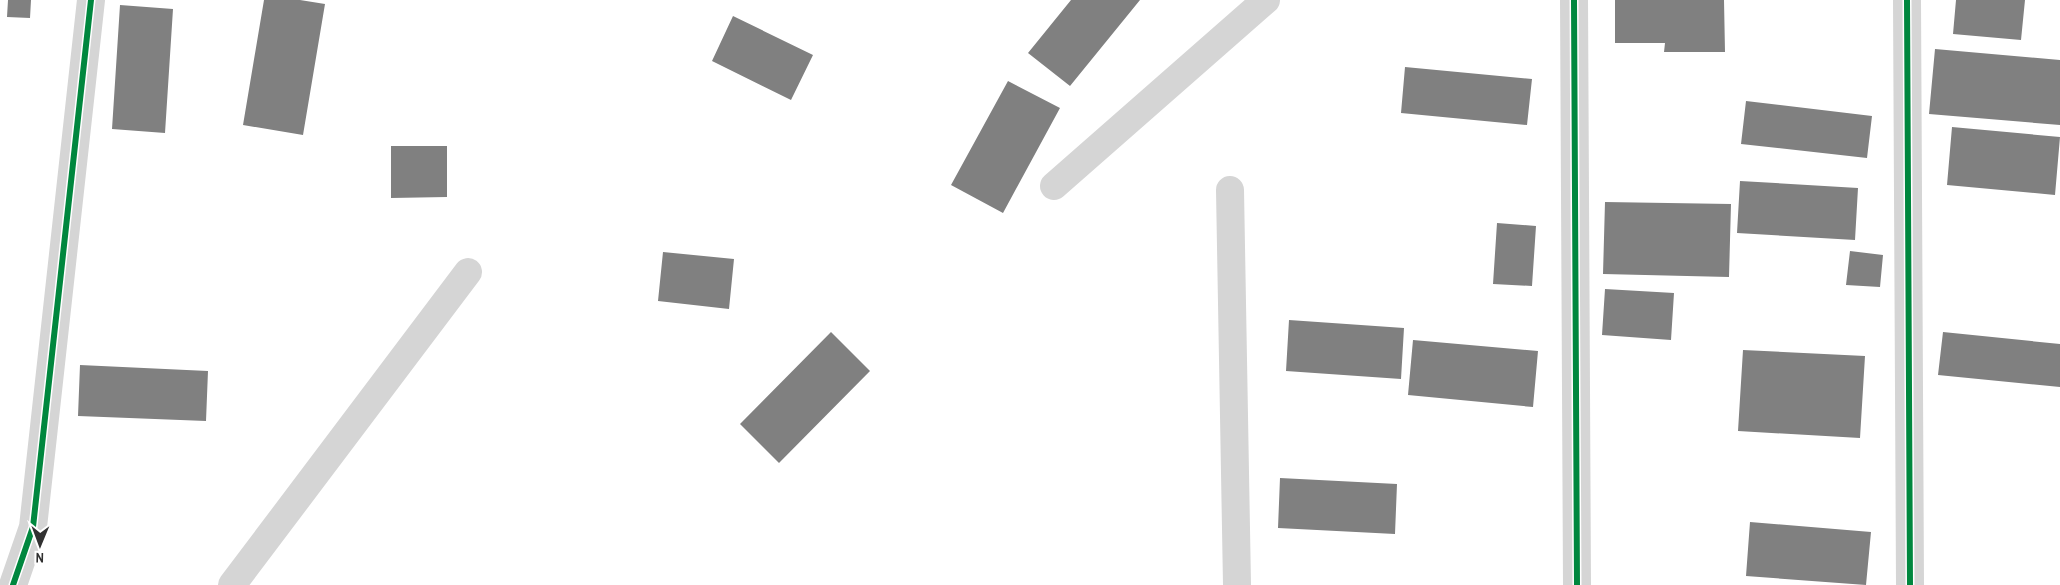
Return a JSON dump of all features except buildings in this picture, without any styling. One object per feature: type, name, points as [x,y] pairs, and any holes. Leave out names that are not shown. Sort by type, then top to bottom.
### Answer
[{"type":"street","points":[[13,585],[33,527],[91,0]]},
{"type":"street","points":[[1054,186],[1266,0]]},
{"type":"street","points":[[1574,0],[1577,585]]},
{"type":"street","points":[[1907,0],[1910,585]]},
{"type":"street","points":[[1230,190],[1237,585]]},
{"type":"street","points":[[232,585],[468,272]]},
{"type":"cycle path","points":[[13,585],[33,527],[91,0]]},
{"type":"cycle path","points":[[1574,0],[1577,585]]},
{"type":"cycle path","points":[[1907,0],[1910,585]]}]
